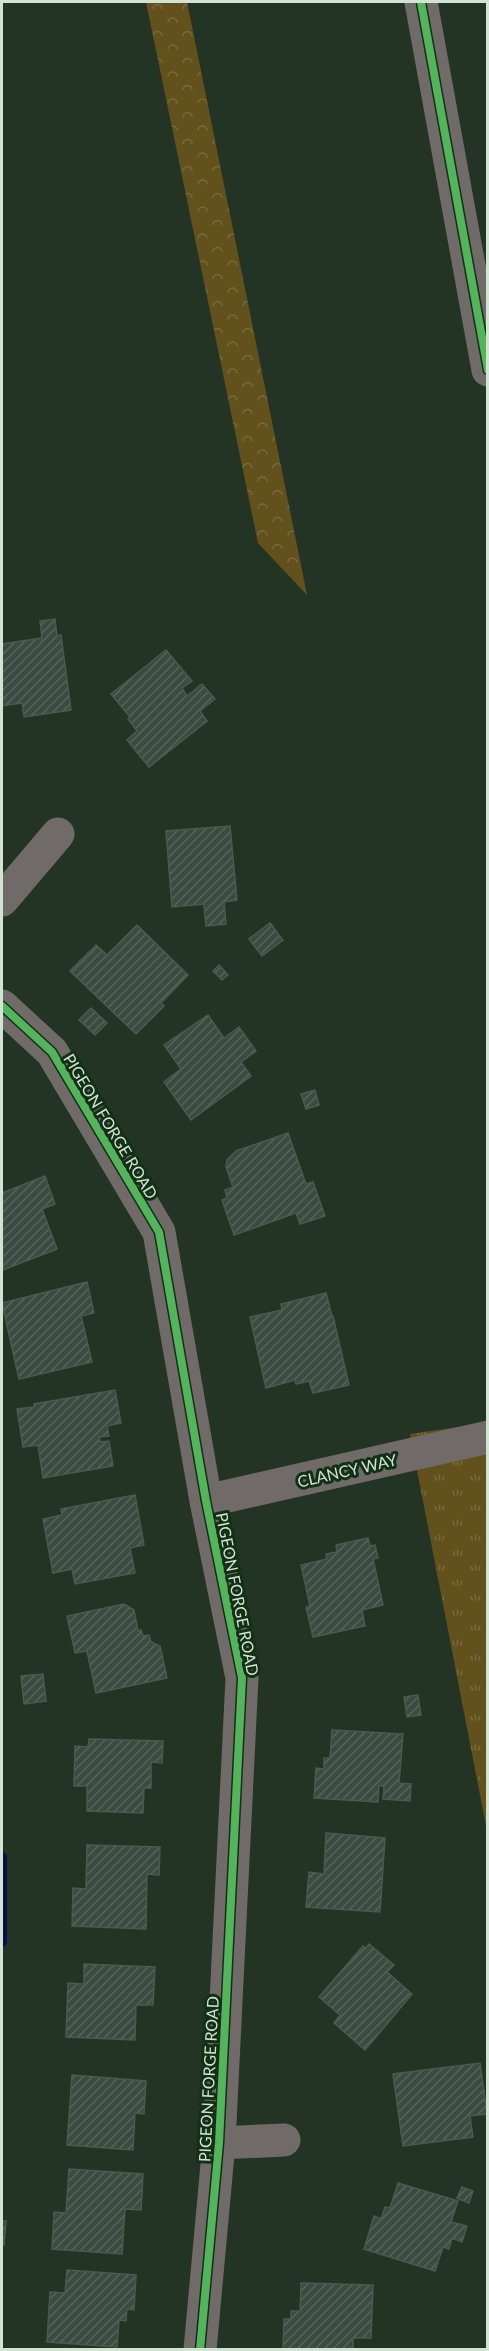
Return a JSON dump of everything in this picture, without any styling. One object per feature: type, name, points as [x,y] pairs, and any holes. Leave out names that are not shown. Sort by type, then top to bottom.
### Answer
[{"type":"street","points":[[421,2],[488,370]]},
{"type":"street","points":[[2,900],[58,834]]},
{"type":"street","name":"PIGEON FORGE ROAD","points":[[2,1006],[52,1052],[159,1232],[206,1501],[242,1678],[219,2143],[200,2349]]},
{"type":"street","name":"CLANCY WAY","points":[[206,1501],[488,1437]]},
{"type":"street","points":[[219,2143],[284,2140]]},
{"type":"green space","points":[[146,2],[187,2],[307,595],[258,543]]},
{"type":"green space","points":[[487,1423],[487,1831],[410,1434]]},
{"type":"building","points":[[55,619],[57,636],[61,635],[71,710],[24,717],[22,703],[2,706],[2,644],[42,638],[40,621]]},
{"type":"building","points":[[166,650],[192,681],[182,688],[187,696],[202,684],[215,699],[200,711],[207,721],[149,767],[127,740],[137,731],[128,719],[130,717],[111,694]]},
{"type":"building","points":[[230,826],[237,900],[224,902],[226,924],[206,926],[204,904],[172,907],[166,831]]},
{"type":"building","points":[[270,923],[283,940],[262,956],[249,939]]},
{"type":"building","points":[[137,925],[188,975],[161,1003],[164,1006],[136,1034],[70,971],[96,945],[107,955]]},
{"type":"building","points":[[219,965],[228,975],[222,980],[213,971]]},
{"type":"building","points":[[91,1008],[107,1023],[95,1035],[79,1020]]},
{"type":"building","points":[[208,1015],[224,1038],[239,1027],[256,1051],[241,1062],[251,1076],[191,1120],[164,1082],[181,1069],[164,1045]]},
{"type":"building","points":[[315,1090],[319,1105],[306,1109],[301,1094]]},
{"type":"building","points":[[288,1133],[306,1184],[313,1182],[325,1216],[300,1224],[296,1213],[234,1235],[222,1200],[227,1198],[225,1190],[233,1187],[226,1167],[227,1160],[236,1151]]},
{"type":"building","points":[[45,1176],[55,1204],[42,1209],[57,1249],[3,1270],[2,1193]]},
{"type":"building","points":[[87,1282],[94,1313],[81,1316],[92,1362],[19,1379],[2,1303]]},
{"type":"building","points":[[326,1293],[349,1385],[313,1393],[309,1381],[296,1384],[295,1380],[266,1388],[250,1317],[282,1310],[281,1304]]},
{"type":"building","points":[[115,1390],[121,1423],[107,1426],[109,1436],[99,1437],[100,1442],[109,1441],[113,1466],[43,1478],[38,1445],[23,1447],[17,1409]]},
{"type":"building","points":[[135,1495],[144,1545],[130,1548],[135,1573],[75,1584],[72,1569],[53,1573],[43,1519],[62,1515],[61,1509]]},
{"type":"building","points":[[368,1538],[370,1546],[375,1545],[378,1558],[373,1559],[383,1605],[362,1610],[365,1626],[313,1637],[306,1607],[310,1606],[301,1565],[327,1559],[326,1554],[337,1552],[336,1545]]},
{"type":"building","points":[[124,1604],[134,1610],[138,1631],[141,1630],[143,1636],[149,1635],[151,1642],[160,1646],[167,1678],[96,1693],[87,1651],[75,1653],[67,1616]]},
{"type":"building","points":[[43,1674],[46,1701],[24,1704],[21,1676]]},
{"type":"building","points":[[418,1695],[421,1715],[407,1717],[404,1697]]},
{"type":"building","points":[[332,1730],[403,1734],[399,1783],[411,1784],[410,1801],[383,1799],[384,1787],[379,1785],[378,1802],[314,1798],[316,1768],[324,1769],[324,1758],[330,1758]]},
{"type":"building","points":[[89,1739],[163,1741],[162,1763],[151,1762],[151,1788],[144,1788],[143,1813],[87,1811],[87,1786],[74,1786],[75,1746],[88,1747]]},
{"type":"building","points":[[326,1833],[385,1838],[380,1912],[306,1907],[309,1872],[324,1874]]},
{"type":"building","points":[[87,1845],[160,1847],[159,1875],[147,1874],[146,1929],[72,1926],[73,1888],[86,1889]]},
{"type":"building","points":[[369,1944],[394,1965],[387,1972],[412,1994],[365,2050],[334,2023],[340,2015],[319,1997],[363,1946],[366,1948]]},
{"type":"building","points":[[84,1964],[155,1967],[153,2005],[136,2005],[135,2040],[66,2037],[68,1983],[84,1984]]},
{"type":"building","points":[[480,2063],[487,2114],[470,2116],[473,2137],[403,2146],[393,2074]]},
{"type":"building","points":[[72,2075],[146,2081],[144,2114],[135,2113],[133,2150],[67,2145]]},
{"type":"building","points":[[69,2169],[143,2174],[141,2210],[125,2209],[122,2254],[52,2249],[54,2212],[66,2213]]},
{"type":"building","points":[[398,2183],[458,2201],[451,2222],[467,2226],[462,2242],[452,2238],[449,2249],[443,2247],[435,2271],[364,2249],[374,2216],[381,2219],[385,2207],[390,2208]]},
{"type":"building","points":[[462,2187],[473,2191],[469,2203],[457,2198]]},
{"type":"building","points":[[2,2221],[6,2221],[4,2245],[2,2245]]},
{"type":"building","points":[[67,2270],[136,2275],[134,2310],[127,2309],[126,2321],[119,2320],[117,2347],[47,2342],[50,2292],[65,2293]]},
{"type":"building","points":[[301,2283],[373,2285],[371,2338],[353,2338],[353,2350],[283,2350],[284,2319],[291,2319],[291,2311],[300,2311]]},
{"type":"waterway","points":[[2,1857],[2,1942]]},
{"type":"cycle path","points":[[421,2],[488,370]]},
{"type":"cycle path","points":[[2,1006],[52,1052],[159,1232],[206,1501],[242,1678],[219,2143],[200,2350]]}]
